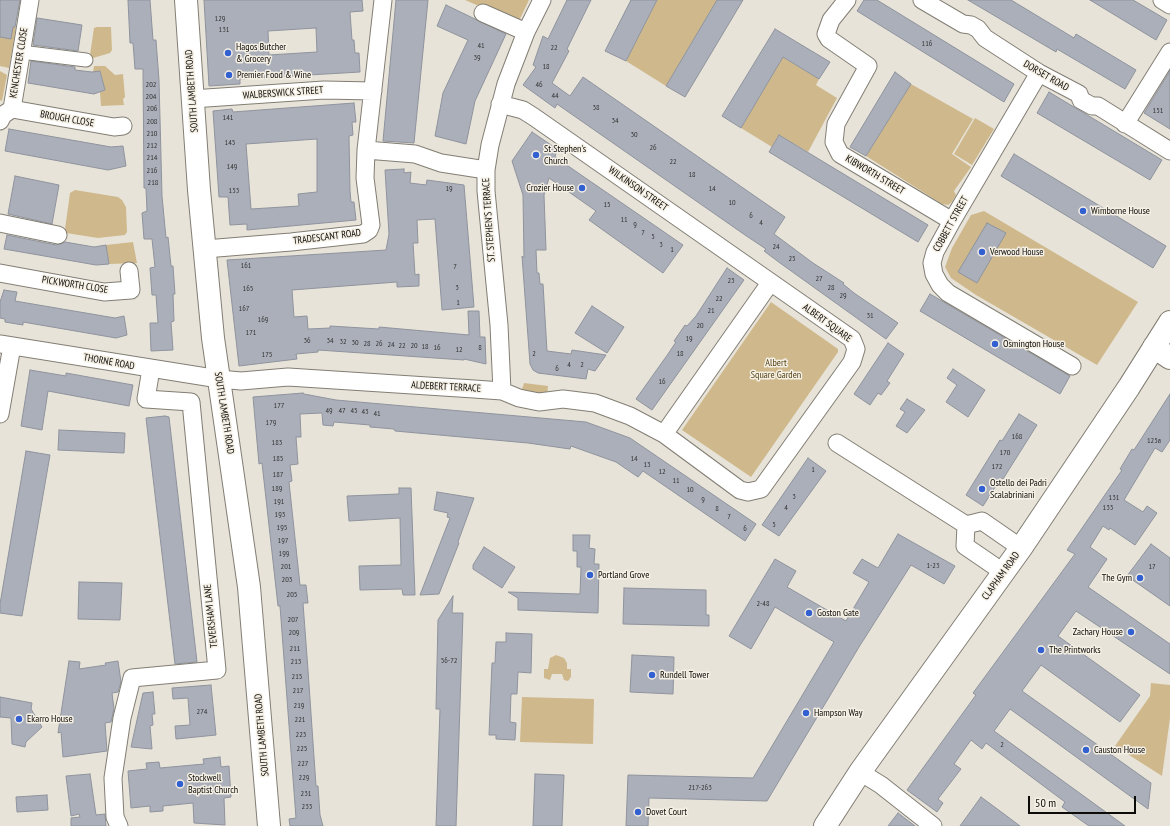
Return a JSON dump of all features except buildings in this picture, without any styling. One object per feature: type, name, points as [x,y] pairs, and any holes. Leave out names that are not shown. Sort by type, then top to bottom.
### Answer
[{"type":"highway","name":"SOUTH LAMBETH ROAD","points":[[186,0],[192,99],[218,379],[249,587],[269,826]]},
{"type":"highway","name":"CLAPHAM ROAD","points":[[825,826],[860,772],[1162,352],[1170,322]]},
{"type":"street","name":"KENCHESTER CLOSE","points":[[6,115],[21,52],[30,0]]},
{"type":"street","name":"TRADESCANT ROAD","points":[[205,248],[291,242],[363,234],[369,230],[371,225],[365,178],[366,150],[368,120],[373,91],[383,0]]},
{"type":"street","name":"ST. STEPHEN'S TERRACE","points":[[502,391],[499,324],[486,191],[486,170],[490,145],[500,104],[526,32],[542,0]]},
{"type":"street","name":"KIBWORTH STREET","points":[[847,0],[831,20],[826,34],[829,39],[868,66],[836,124],[834,142],[840,154],[952,221]]},
{"type":"street","name":"DORSET ROAD","points":[[922,0],[963,24],[970,25],[978,29],[985,38],[1039,73],[1079,94],[1081,100],[1092,106],[1098,106],[1170,151]]},
{"type":"street","points":[[1162,0],[1170,5]]},
{"type":"street","points":[[483,13],[526,32]]},
{"type":"street","points":[[21,52],[86,60]]},
{"type":"street","points":[[1125,124],[1170,52]]},
{"type":"street","name":"COBBETT STREET","points":[[1039,73],[952,221],[935,252],[932,263],[934,274],[940,285],[948,292],[1072,366]]},
{"type":"street","name":"WALBERSWICK STREET","points":[[192,99],[324,90],[373,91]]},
{"type":"street","name":"WILKINSON STREET","points":[[500,104],[523,110],[534,117],[770,283]]},
{"type":"street","name":"BROUGH CLOSE","points":[[6,115],[114,127],[123,126]]},
{"type":"street","points":[[366,150],[415,154],[441,163],[486,170]]},
{"type":"street","points":[[0,223],[58,235]]},
{"type":"street","name":"PICKWORTH CLOSE","points":[[0,273],[104,292],[131,290],[130,271]]},
{"type":"street","points":[[664,434],[770,283]]},
{"type":"street","name":"ALBERT SQUARE","points":[[664,434],[740,490],[748,492],[761,489],[766,484],[809,424],[852,362],[856,349],[855,344],[852,339],[770,283]]},
{"type":"street","points":[[0,414],[6,345]]},
{"type":"street","name":"THORNE ROAD","points":[[6,345],[218,379]]},
{"type":"street","name":"TEVERSHAM LANE","points":[[119,826],[115,817],[113,778],[122,718],[132,678],[217,670],[192,402],[146,399],[151,369]]},
{"type":"street","name":"ALDEBERT TERRACE","points":[[218,379],[241,381],[288,377],[502,391],[519,398],[540,402],[563,399],[595,403],[630,416],[664,434]]},
{"type":"street","points":[[837,443],[966,525],[982,522],[1021,548]]},
{"type":"street","points":[[966,525],[965,546],[1003,572]]},
{"type":"street","points":[[860,772],[881,785],[933,826]]},
{"type":"green space","points":[[465,0],[529,0],[518,23]]},
{"type":"green space","points":[[657,0],[717,0],[666,86],[626,61]]},
{"type":"green space","points":[[13,27],[16,27],[9,68],[0,66],[0,37]]},
{"type":"green space","points":[[111,27],[112,50],[110,53],[93,58],[90,55],[94,28]]},
{"type":"green space","points":[[783,57],[819,79],[816,85],[837,98],[808,152],[779,135],[772,147],[741,128]]},
{"type":"green space","points":[[94,66],[105,66],[115,75],[123,74],[125,97],[123,99],[124,105],[101,106],[100,92],[105,90],[100,71],[93,72]]},
{"type":"green space","points":[[0,71],[7,75],[2,101],[0,100]]},
{"type":"green space","points":[[911,84],[973,119],[952,154],[971,167],[954,191],[956,195],[952,202],[948,205],[942,204],[866,156]]},
{"type":"green space","points":[[975,118],[994,129],[972,165],[954,154]]},
{"type":"green space","points":[[75,190],[118,197],[122,200],[126,207],[127,232],[125,235],[98,238],[66,233],[65,229],[70,193]]},
{"type":"green space","points":[[984,211],[1138,302],[1097,365],[976,295],[951,278],[945,267],[952,248],[971,215]]},
{"type":"green space","points":[[133,242],[137,263],[109,264],[106,245]]},
{"type":"green space","name":"Albert Square Garden","points":[[771,302],[838,349],[838,352],[751,477],[682,430]]},
{"type":"green space","points":[[524,383],[548,386],[547,397],[534,395],[522,389]]},
{"type":"green space","points":[[556,655],[564,658],[567,663],[567,669],[571,669],[571,677],[568,681],[564,680],[562,674],[552,674],[550,680],[544,678],[544,669],[548,669],[550,658]]},
{"type":"green space","points":[[1151,683],[1170,685],[1170,718],[1162,776],[1115,746],[1150,696]]},
{"type":"green space","points":[[522,697],[594,699],[593,744],[520,742]]},
{"type":"place","name":"Hagos Butcher & Grocery","points":[[228,53]]},
{"type":"place","name":"Premier Food & Wine","points":[[229,75]]},
{"type":"place","name":"St Stephen's Church","points":[[536,155]]},
{"type":"place","name":"Crozier House","points":[[582,188]]},
{"type":"place","name":"Wimborne House","points":[[1083,211]]},
{"type":"place","name":"Verwood House","points":[[982,252]]},
{"type":"place","name":"Osmington House","points":[[995,344]]},
{"type":"place","name":"Ostello dei Padri Scalabriniani","points":[[982,489]]},
{"type":"place","name":"Portland Grove","points":[[590,575]]},
{"type":"place","name":"The Gym","points":[[1140,578]]},
{"type":"place","name":"Goston Gate","points":[[809,613]]},
{"type":"place","name":"Zachary House","points":[[1131,632]]},
{"type":"place","name":"The Printworks","points":[[1041,650]]},
{"type":"place","name":"Rundell Tower","points":[[652,675]]},
{"type":"place","name":"Hampson Way","points":[[806,713]]},
{"type":"place","name":"Ekarro House","points":[[19,719]]},
{"type":"place","name":"Causton House","points":[[1086,750]]},
{"type":"place","name":"Stockwell Baptist Church","points":[[180,784]]},
{"type":"place","name":"Dovet Court","points":[[638,812]]}]
